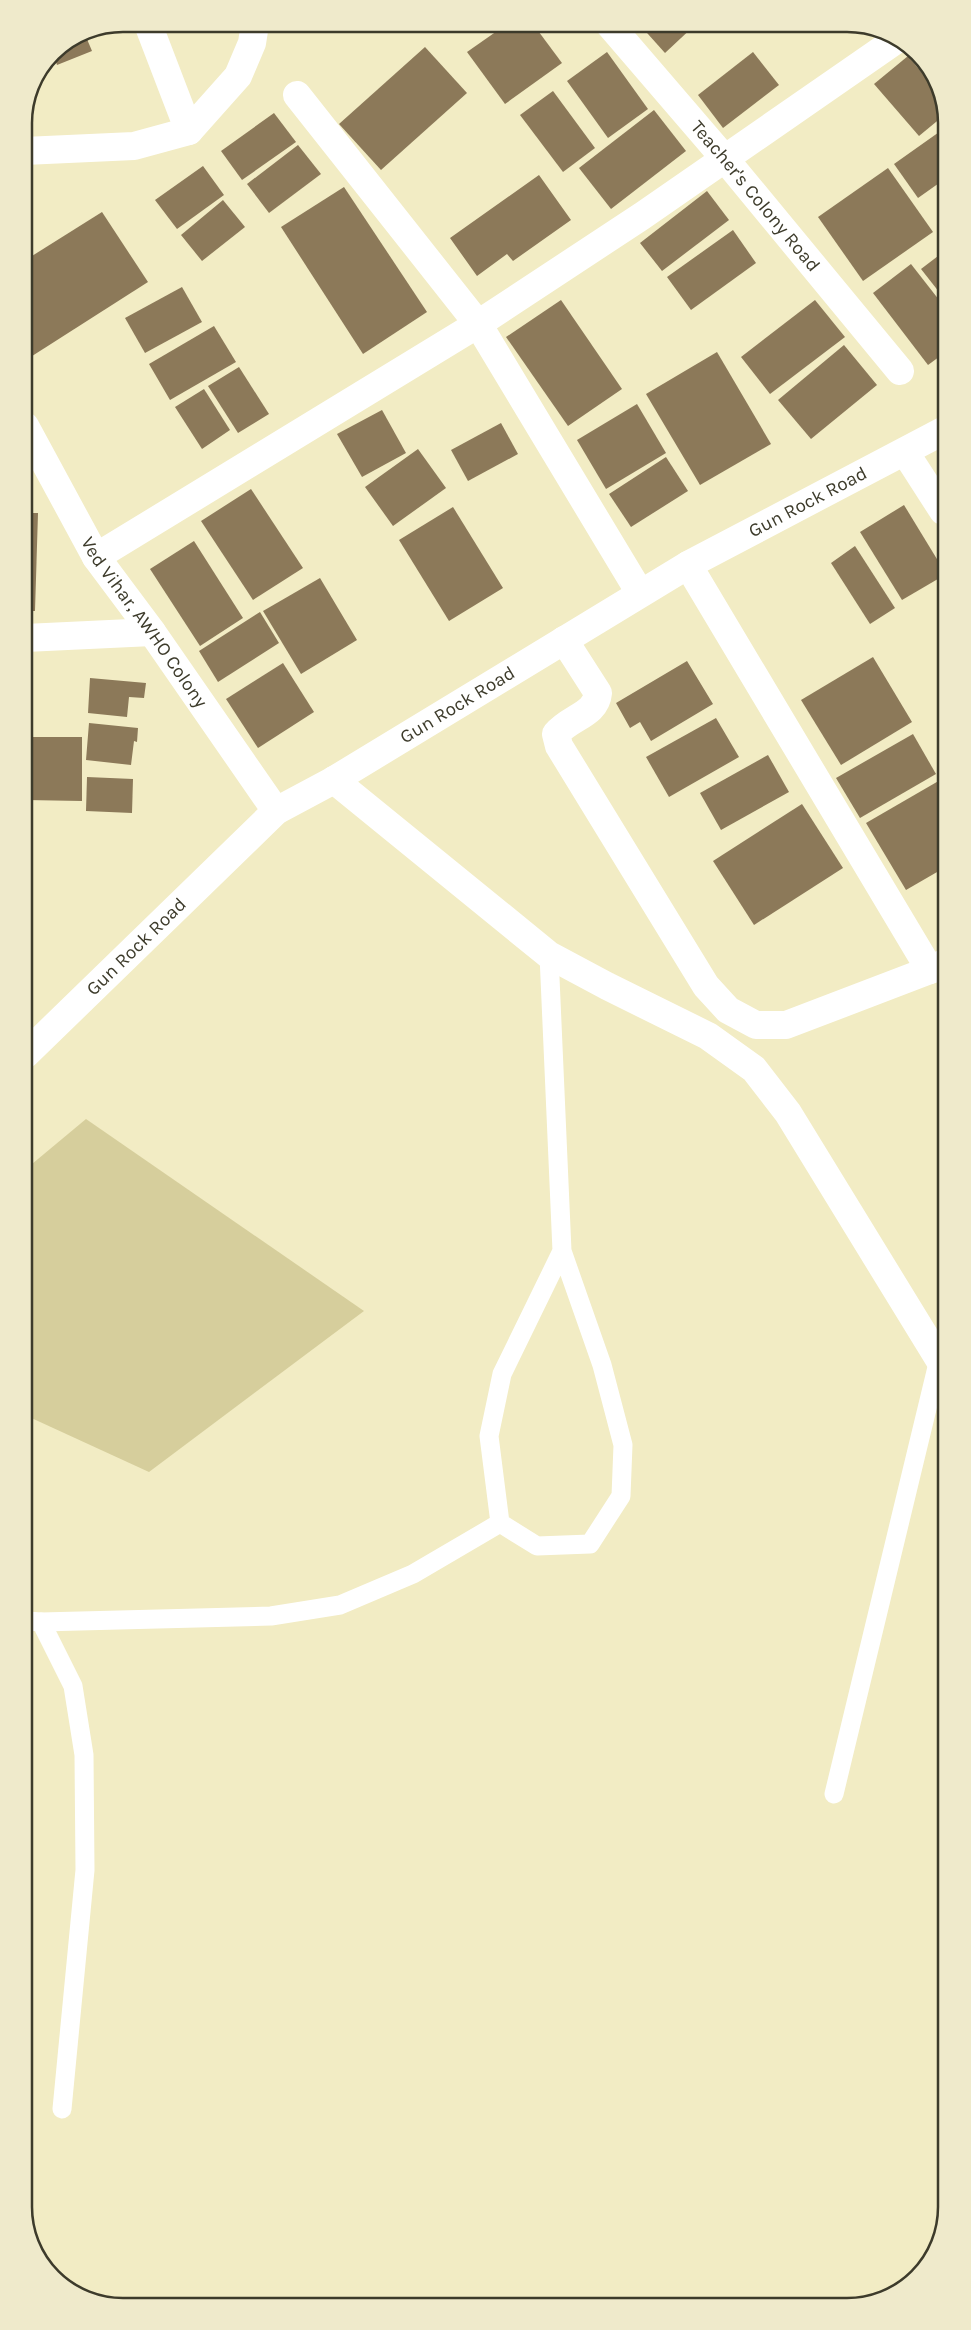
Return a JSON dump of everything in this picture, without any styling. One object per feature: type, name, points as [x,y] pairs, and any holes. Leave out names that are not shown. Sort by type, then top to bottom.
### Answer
[{"type":"street","points":[[151,32],[189,131]]},
{"type":"street","points":[[33,151],[134,146],[189,131],[238,76],[252,43],[254,32]]},
{"type":"street","name":"Teacher's Colony Road","points":[[616,33],[725,159],[900,371]]},
{"type":"street","points":[[96,557],[478,324],[725,159],[891,44]]},
{"type":"street","points":[[297,95],[478,324],[640,593]]},
{"type":"street","name":"Gun Rock Road","points":[[33,1048],[276,811],[334,780],[688,565],[938,434]]},
{"type":"street","name":"Ved Vihar, AWHO Colony","points":[[33,440],[96,557],[152,632],[276,811]]},
{"type":"street","points":[[905,452],[938,503]]},
{"type":"street","points":[[564,640],[598,693],[598,702],[593,708],[564,725],[556,734],[559,746],[706,986],[728,1010],[756,1025],[786,1025],[937,967],[688,565]]},
{"type":"street","points":[[33,638],[152,632]]},
{"type":"street","points":[[334,780],[549,955],[708,1036],[754,1069],[788,1113],[938,1357]]},
{"type":"lane","points":[[500,1523],[538,1546],[590,1544],[621,1496],[623,1445],[602,1365],[562,1252],[549,955]]},
{"type":"lane","points":[[500,1523],[489,1436],[502,1374],[562,1252]]},
{"type":"lane","points":[[834,1794],[938,1380]]},
{"type":"lane","points":[[62,2108],[85,1870],[84,1755],[73,1686],[34,1621],[271,1616],[340,1605],[413,1574],[500,1523]]},
{"type":"shaded area","points":[[86,1119],[364,1311],[149,1472],[32,1418],[32,1164]]},
{"type":"building","points":[[495,33],[539,33],[562,63],[505,104],[467,52]]},
{"type":"building","points":[[647,33],[687,33],[665,53]]},
{"type":"building","points":[[87,40],[92,51],[57,65],[56,62],[63,55]]},
{"type":"building","points":[[425,47],[467,93],[381,170],[339,124]]},
{"type":"building","points":[[607,52],[648,109],[608,138],[567,81]]},
{"type":"building","points":[[753,52],[779,85],[723,128],[698,95]]},
{"type":"building","points":[[908,56],[929,83],[937,105],[938,120],[919,136],[874,84]]},
{"type":"building","points":[[553,91],[595,148],[563,172],[520,115]]},
{"type":"building","points":[[654,110],[686,151],[611,209],[579,168]]},
{"type":"building","points":[[274,113],[296,142],[242,180],[221,151]]},
{"type":"building","points":[[938,133],[938,184],[918,198],[894,164]]},
{"type":"building","points":[[298,145],[321,174],[269,213],[247,184]]},
{"type":"building","points":[[203,166],[224,195],[177,229],[155,200]]},
{"type":"building","points":[[888,168],[933,232],[863,281],[818,217]]},
{"type":"building","points":[[539,175],[571,220],[513,261],[507,254],[477,276],[450,238]]},
{"type":"building","points":[[344,187],[427,312],[363,354],[281,227]]},
{"type":"building","points":[[707,191],[729,220],[662,271],[640,243]]},
{"type":"building","points":[[223,200],[245,227],[202,261],[181,235]]},
{"type":"building","points":[[102,212],[148,282],[33,356],[33,255]]},
{"type":"building","points":[[733,230],[756,263],[691,310],[667,277]]},
{"type":"building","points":[[938,256],[938,291],[921,269]]},
{"type":"building","points":[[911,264],[938,299],[938,358],[928,365],[873,293]]},
{"type":"building","points":[[182,287],[202,322],[145,353],[125,318]]},
{"type":"building","points":[[561,300],[622,389],[568,426],[506,337]]},
{"type":"building","points":[[815,300],[845,337],[770,394],[741,357]]},
{"type":"building","points":[[214,326],[236,362],[170,400],[149,364]]},
{"type":"building","points":[[844,345],[877,385],[811,439],[778,400]]},
{"type":"building","points":[[717,352],[771,444],[700,485],[646,394]]},
{"type":"building","points":[[239,367],[269,414],[238,433],[208,386]]},
{"type":"building","points":[[204,389],[230,430],[202,449],[175,407]]},
{"type":"building","points":[[637,404],[666,453],[606,489],[577,440]]},
{"type":"building","points":[[382,410],[406,453],[362,477],[337,434]]},
{"type":"building","points":[[501,423],[518,454],[468,481],[451,450]]},
{"type":"building","points":[[418,449],[446,488],[393,526],[365,487]]},
{"type":"building","points":[[666,457],[688,491],[631,527],[609,494]]},
{"type":"building","points":[[251,489],[303,568],[253,600],[201,521]]},
{"type":"building","points":[[904,505],[938,561],[938,579],[902,600],[860,532]]},
{"type":"building","points":[[453,507],[503,588],[449,621],[399,540]]},
{"type":"building","points":[[33,513],[38,513],[35,611],[33,611]]},
{"type":"building","points":[[194,541],[243,618],[200,646],[150,569]]},
{"type":"building","points":[[855,546],[895,608],[870,624],[831,563]]},
{"type":"building","points":[[320,578],[357,640],[301,674],[263,611]]},
{"type":"building","points":[[260,612],[279,643],[218,682],[199,651]]},
{"type":"building","points":[[873,657],[912,722],[841,765],[801,700]]},
{"type":"building","points":[[687,661],[713,704],[651,741],[640,722],[630,728],[616,703]]},
{"type":"building","points":[[283,663],[314,712],[258,748],[226,699]]},
{"type":"building","points":[[90,678],[146,683],[144,698],[129,697],[127,717],[88,713]]},
{"type":"building","points":[[716,718],[739,757],[669,797],[646,757]]},
{"type":"building","points":[[89,723],[138,728],[137,742],[134,741],[131,765],[86,760]]},
{"type":"building","points":[[913,734],[936,774],[860,818],[836,778]]},
{"type":"building","points":[[33,737],[82,737],[82,801],[33,800]]},
{"type":"building","points":[[768,755],[789,792],[721,830],[700,793]]},
{"type":"building","points":[[87,777],[133,779],[132,813],[86,811]]},
{"type":"building","points":[[938,781],[938,871],[906,890],[866,823]]},
{"type":"building","points":[[802,804],[843,868],[754,925],[713,861]]}]
